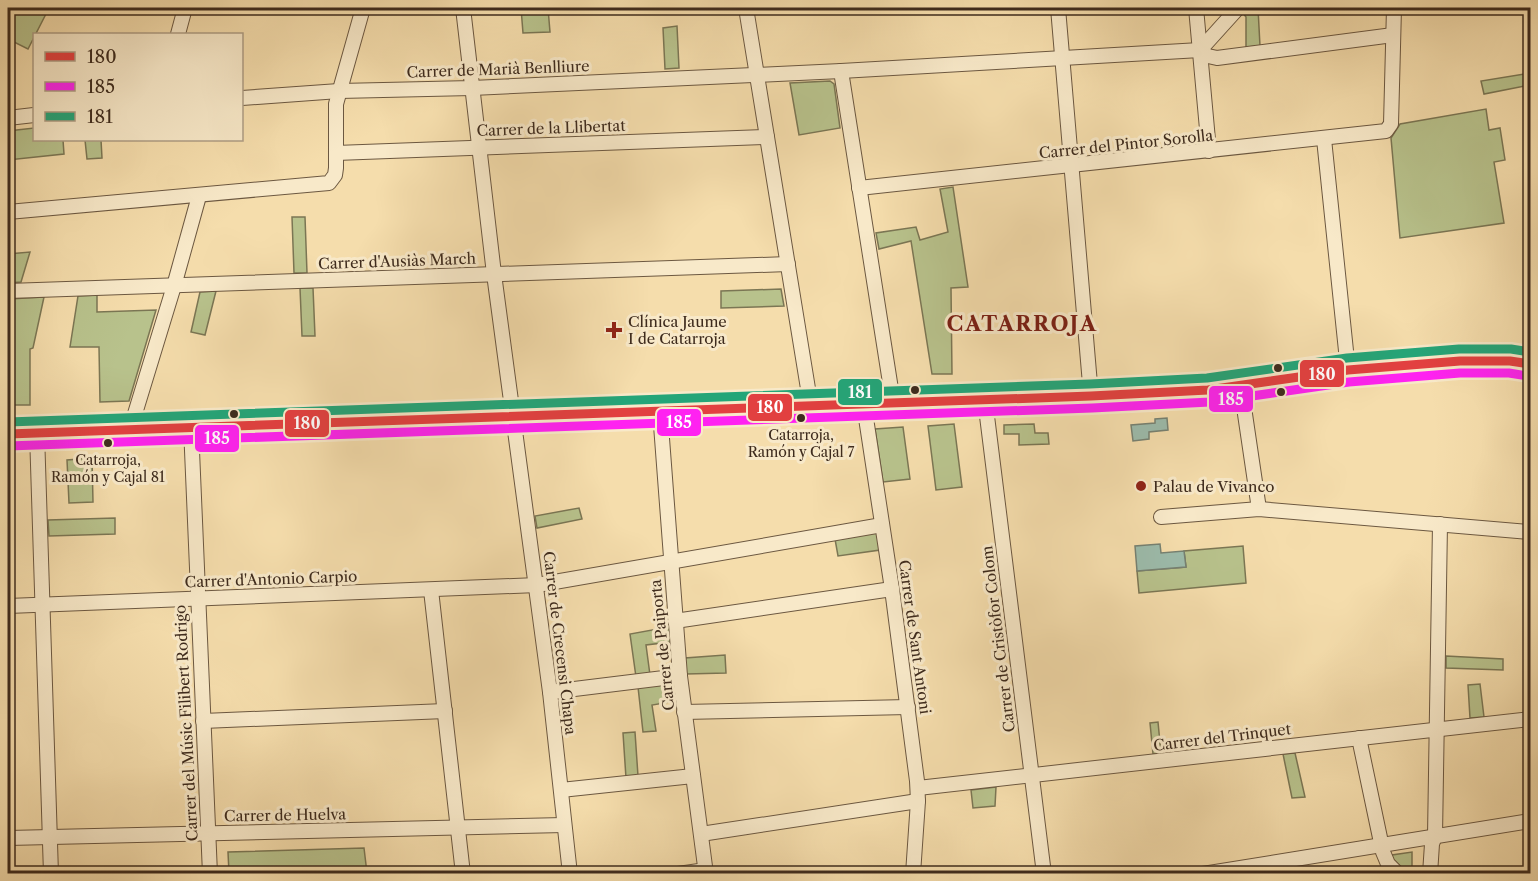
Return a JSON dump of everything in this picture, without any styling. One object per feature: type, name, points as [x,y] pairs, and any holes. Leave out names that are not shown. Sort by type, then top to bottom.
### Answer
[{"type":"street","points":[[177,33],[185,8]]},
{"type":"street","points":[[8,212],[323,184],[333,180],[336,168],[334,116],[363,8]]},
{"type":"street","name":"Carrer de Crecensi Chapa","points":[[463,8],[494,274],[537,585],[570,873]]},
{"type":"street","points":[[746,8],[811,407]]},
{"type":"street","points":[[1058,8],[1091,396]]},
{"type":"street","points":[[1196,8],[1209,152]]},
{"type":"street","points":[[1200,50],[1238,8]]},
{"type":"street","points":[[1393,35],[1394,8]]},
{"type":"street","name":"Carrer de Marià Benlliure","points":[[243,98],[339,91],[472,88],[1063,60],[1200,50],[1208,56],[1217,58],[1393,35]]},
{"type":"street","name":"Carrer del Pintor Sorolla","points":[[859,188],[1209,152],[1386,131],[1391,124],[1393,35]]},
{"type":"street","points":[[841,71],[891,389]]},
{"type":"street","points":[[8,118],[33,115]]},
{"type":"street","name":"Carrer de la Llibertat","points":[[336,153],[766,137]]},
{"type":"street","points":[[1323,139],[1348,370]]},
{"type":"street","points":[[130,430],[199,196]]},
{"type":"street","name":"Carrer d'Ausiàs March","points":[[8,291],[788,264]]},
{"type":"street","points":[[8,434],[1091,396],[1240,387],[1348,370],[1460,361],[1530,363]]},
{"type":"street","points":[[1240,387],[1259,509]]},
{"type":"street","name":"Carrer de Cristòfor Colom","points":[[985,399],[1044,873]]},
{"type":"street","name":"Carrer de Sant Antoni","points":[[864,405],[892,589],[918,795],[913,873]]},
{"type":"street","name":"Carrer de Paiporta","points":[[660,412],[670,562],[684,712],[706,872]]},
{"type":"street","name":"Carrer del Músic Filibert Rodrigo","points":[[191,427],[210,873]]},
{"type":"street","points":[[38,433],[51,873]]},
{"type":"street","points":[[1161,517],[1259,509],[1530,532]]},
{"type":"street","points":[[1430,873],[1432,844],[1435,836],[1440,524]]},
{"type":"street","name":"Carrer d'Antonio Carpio","points":[[8,606],[537,585],[882,525]]},
{"type":"street","points":[[675,621],[892,589]]},
{"type":"street","points":[[431,590],[463,873]]},
{"type":"street","points":[[550,692],[681,676]]},
{"type":"street","points":[[684,712],[908,707]]},
{"type":"street","points":[[203,721],[445,711]]},
{"type":"street","name":"Carrer del Trinquet","points":[[701,834],[1031,776],[1530,719]]},
{"type":"street","points":[[1359,738],[1381,845],[1388,864],[1398,873]]},
{"type":"street","points":[[561,790],[693,776]]},
{"type":"street","points":[[1203,873],[1530,822]]},
{"type":"street","name":"Carrer de Huelva","points":[[8,838],[564,825]]},
{"type":"street","points":[[678,873],[706,872]]},
{"type":"green space","points":[[8,8],[49,8],[36,33],[33,33],[33,39],[28,49],[8,39]]},
{"type":"green space","points":[[521,8],[548,8],[550,32],[523,33]]},
{"type":"green space","points":[[1247,8],[1258,8],[1260,46],[1246,47],[1246,17],[1243,13]]},
{"type":"green space","points":[[677,26],[679,68],[665,69],[663,28]]},
{"type":"green space","points":[[1530,73],[1530,85],[1484,94],[1481,81]]},
{"type":"green space","points":[[830,81],[834,84],[840,128],[799,135],[790,83]]},
{"type":"green space","points":[[1486,109],[1489,130],[1500,128],[1505,160],[1494,162],[1504,223],[1400,238],[1391,138],[1400,124]]},
{"type":"green space","points":[[33,128],[33,141],[63,141],[64,154],[8,160],[8,131]]},
{"type":"green space","points":[[85,141],[101,141],[102,158],[87,159]]},
{"type":"green space","points":[[953,187],[968,287],[951,288],[952,374],[932,374],[911,241],[879,249],[876,233],[916,227],[920,240],[948,232],[940,189]]},
{"type":"green space","points":[[292,217],[305,217],[307,273],[294,273]]},
{"type":"green space","points":[[30,252],[21,282],[8,283],[8,254]]},
{"type":"green space","points":[[300,288],[313,288],[315,336],[302,336]]},
{"type":"green space","points":[[781,289],[784,306],[721,308],[721,291]]},
{"type":"green space","points":[[216,291],[205,335],[191,332],[200,292]]},
{"type":"green space","points":[[97,295],[97,312],[156,310],[129,401],[100,402],[99,347],[70,347],[78,296]]},
{"type":"green space","points":[[44,297],[33,348],[30,349],[30,405],[8,405],[9,299]]},
{"type":"green space","points":[[954,424],[962,487],[936,490],[928,426]]},
{"type":"green space","points":[[1034,424],[1035,433],[1048,433],[1049,444],[1019,445],[1019,434],[1004,434],[1004,425]]},
{"type":"green space","points":[[903,427],[910,479],[883,482],[875,429]]},
{"type":"green space","points":[[92,458],[93,502],[69,503],[67,460]]},
{"type":"green space","points":[[579,508],[582,519],[537,528],[535,516]]},
{"type":"green space","points":[[115,518],[115,534],[49,536],[48,520]]},
{"type":"green space","points":[[877,532],[880,550],[838,556],[835,539]]},
{"type":"green space","points":[[1243,546],[1246,583],[1139,593],[1137,571],[1186,567],[1184,551]]},
{"type":"green space","points":[[656,617],[669,618],[671,642],[646,645],[650,675],[636,677],[630,634],[658,629]]},
{"type":"green space","points":[[725,655],[726,673],[686,674],[685,658]]},
{"type":"green space","points":[[1446,656],[1503,659],[1503,670],[1446,668]]},
{"type":"green space","points":[[674,683],[676,701],[652,705],[656,731],[643,732],[638,687]]},
{"type":"green space","points":[[1480,684],[1484,717],[1470,718],[1468,685]]},
{"type":"green space","points":[[1158,722],[1161,753],[1153,754],[1150,723]]},
{"type":"green space","points":[[635,732],[638,776],[626,778],[623,733]]},
{"type":"green space","points":[[1295,753],[1305,797],[1292,798],[1283,754]]},
{"type":"green space","points":[[996,787],[995,806],[973,808],[971,790]]},
{"type":"green space","points":[[364,848],[367,873],[229,873],[228,852]]},
{"type":"green space","points":[[1412,852],[1412,873],[1397,864],[1392,855]]},
{"type":"shaded area","points":[[1167,418],[1168,430],[1149,432],[1149,439],[1133,441],[1131,425],[1155,423],[1155,419]]},
{"type":"shaded area","points":[[1160,544],[1161,553],[1184,551],[1186,567],[1137,571],[1135,546]]},
{"type":"transit line","name":"181","points":[[8,422],[1090,384],[1207,378],[1347,358],[1459,349],[1511,349],[1530,352]]},
{"type":"transit line","name":"180","points":[[8,434],[1091,396],[1208,390],[1348,370],[1460,361],[1510,361],[1530,364]]},
{"type":"transit line","name":"185","points":[[8,446],[1092,408],[1210,402],[1349,382],[1460,373],[1509,373],[1528,376]]},
{"type":"place","name":"Clínica Jaume I de Catarroja","points":[[614,330]]},
{"type":"place","name":"Catarroja, Ramón y Cajal 7","points":[[801,418]]},
{"type":"place","name":"Catarroja, Ramón y Cajal 81","points":[[108,443]]},
{"type":"place","name":"Palau de Vivanco","points":[[1141,486]]},
{"type":"district","name":"CATARROJA","points":[[1022,323]]}]
